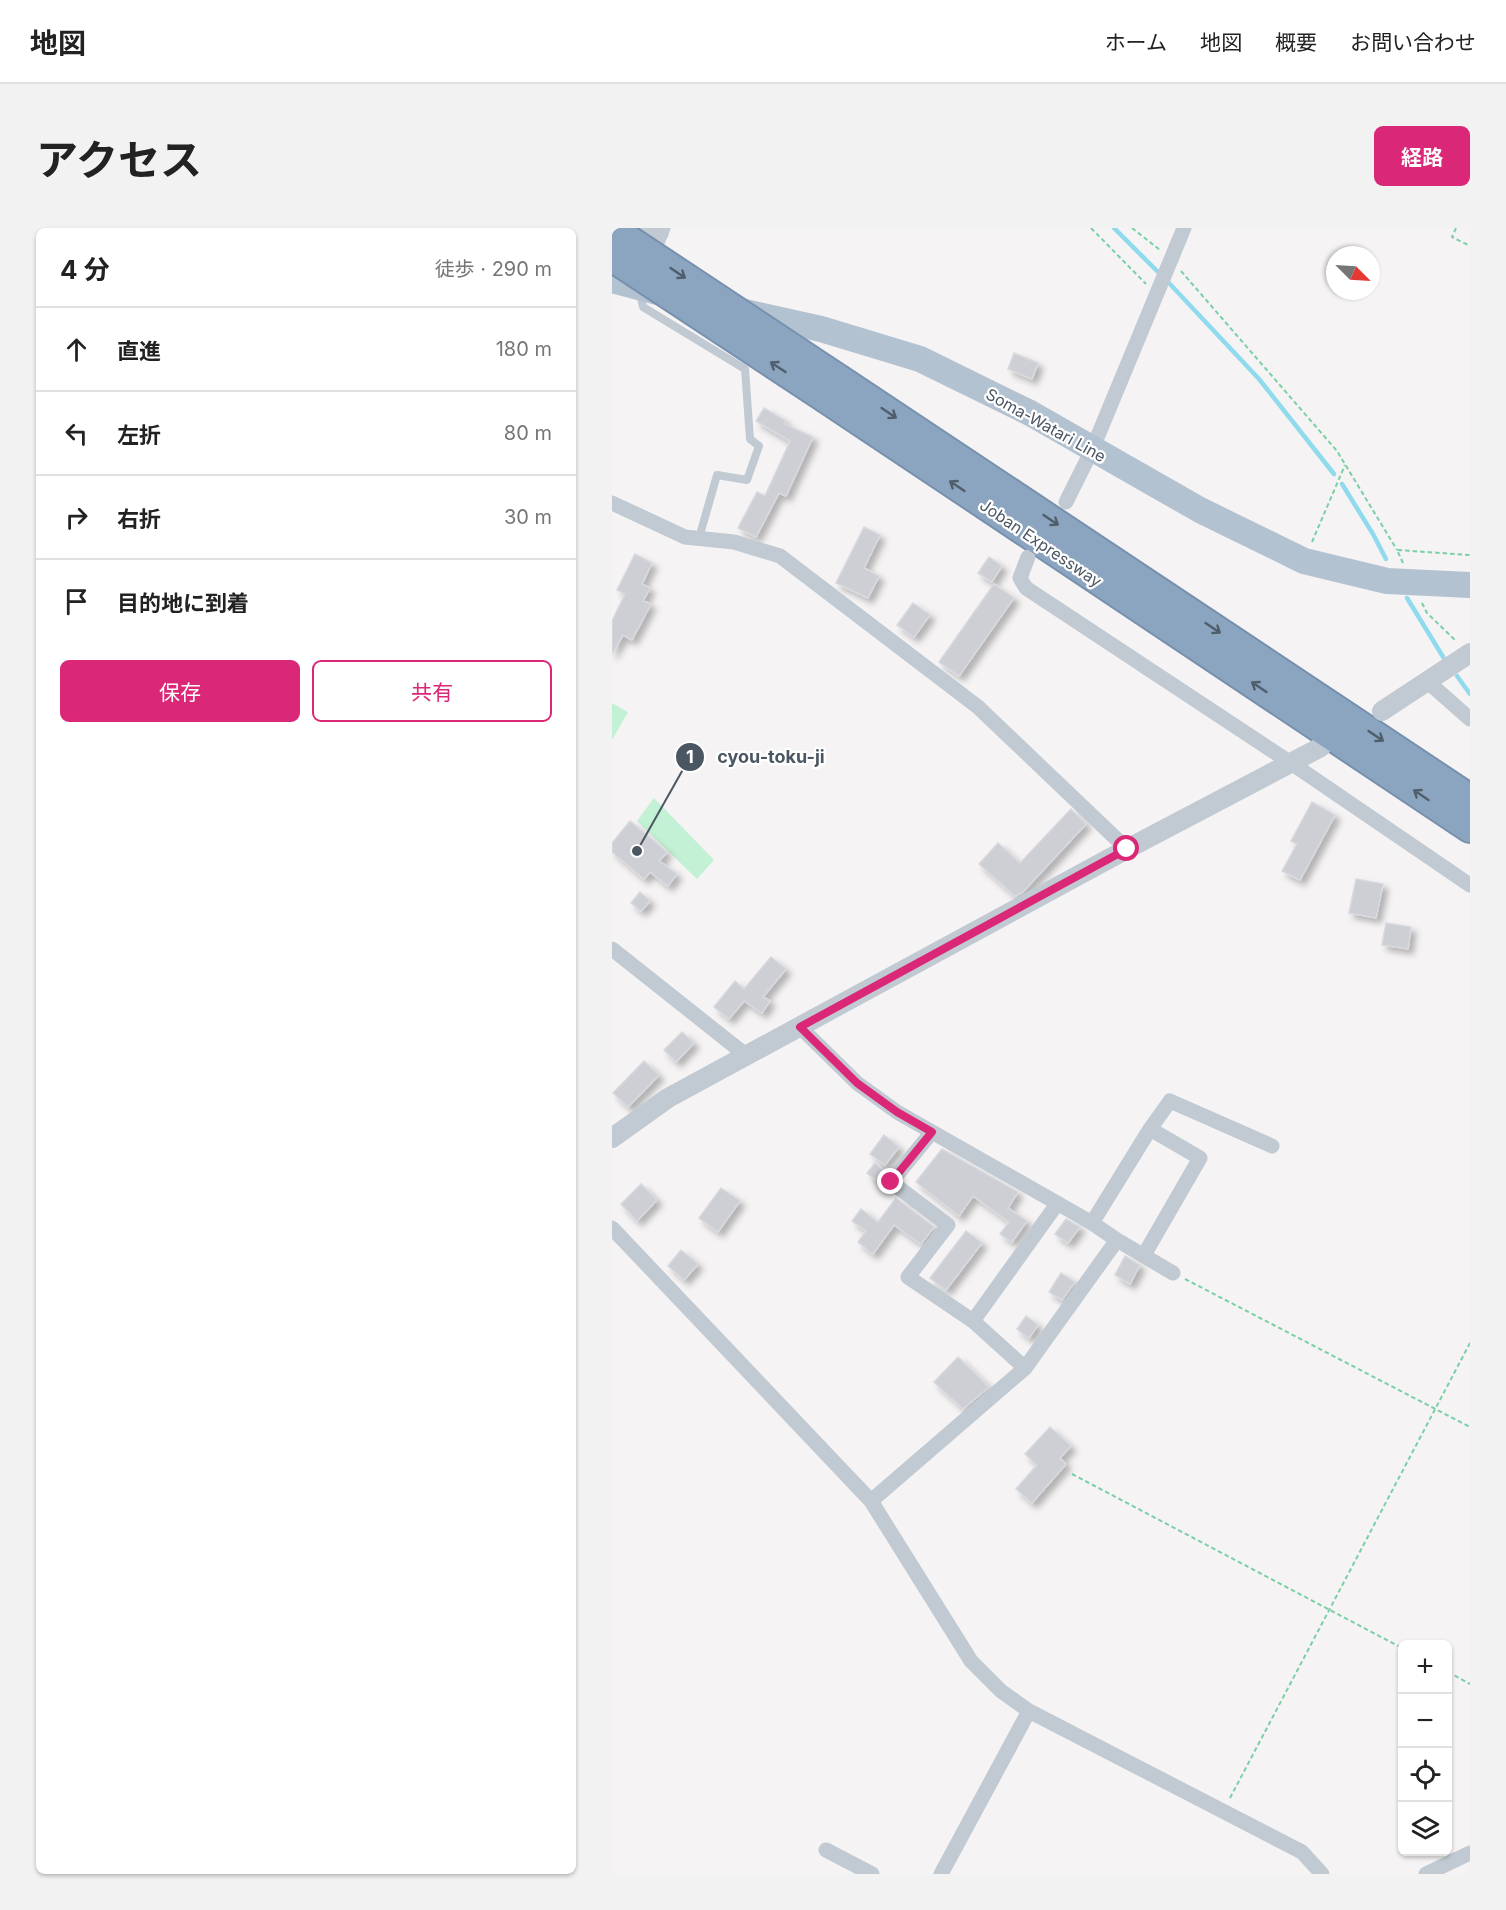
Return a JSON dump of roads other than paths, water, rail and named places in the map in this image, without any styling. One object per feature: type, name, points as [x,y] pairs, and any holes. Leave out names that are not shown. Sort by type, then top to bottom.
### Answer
[{"type":"highway","name":"Joban Expressway","points":[[612,229],[833,390],[1470,828]]},
{"type":"highway","name":"Joban Expressway","points":[[612,257],[833,390],[1470,799]]},
{"type":"main road","name":"Soma-Watari Line","points":[[612,280],[638,288],[821,329],[920,359],[1030,413],[1200,510],[1304,561],[1387,581],[1470,585]]},
{"type":"street","points":[[1066,502],[1092,450],[1184,228]]},
{"type":"street","points":[[638,288],[657,230]]},
{"type":"street","points":[[612,503],[686,537],[734,542],[780,556],[978,707],[1127,849]]},
{"type":"street","points":[[1028,557],[1020,578],[1026,588],[1291,763],[1470,885]]},
{"type":"street","points":[[1382,711],[1469,653]]},
{"type":"street","points":[[1428,682],[1470,719]]},
{"type":"street","points":[[612,1138],[668,1098],[1127,849],[1321,747]]},
{"type":"street","points":[[612,949],[747,1056]]},
{"type":"street","points":[[800,1027],[857,1083],[897,1112],[1092,1223],[1173,1273]]},
{"type":"street","points":[[1092,1223],[1170,1101],[1272,1146]]},
{"type":"street","points":[[1144,1255],[1200,1158],[1150,1129]]},
{"type":"street","points":[[932,1132],[891,1182],[948,1225],[908,1278],[973,1321],[1025,1368]]},
{"type":"street","points":[[973,1321],[1057,1204]]},
{"type":"street","points":[[612,1228],[871,1501],[971,1661],[1001,1691],[1029,1711],[1302,1852],[1322,1874]]},
{"type":"street","points":[[871,1501],[1025,1368],[1117,1240]]},
{"type":"street","points":[[940,1874],[1029,1711]]},
{"type":"street","points":[[826,1850],[872,1874]]},
{"type":"street","points":[[1426,1874],[1470,1853]]},
{"type":"lane","points":[[638,288],[643,307],[745,369],[750,439],[759,446],[747,480],[717,475],[699,538]]},
{"type":"waterway","points":[[1114,228],[1159,273]]},
{"type":"waterway","points":[[1169,283],[1259,379],[1334,474]]},
{"type":"waterway","points":[[1342,484],[1386,559]]},
{"type":"waterway","points":[[1407,598],[1445,660]]},
{"type":"waterway","points":[[1457,676],[1470,694]]},
{"type":"place","name":"cyou-toku-ji","points":[[637,851]]}]
